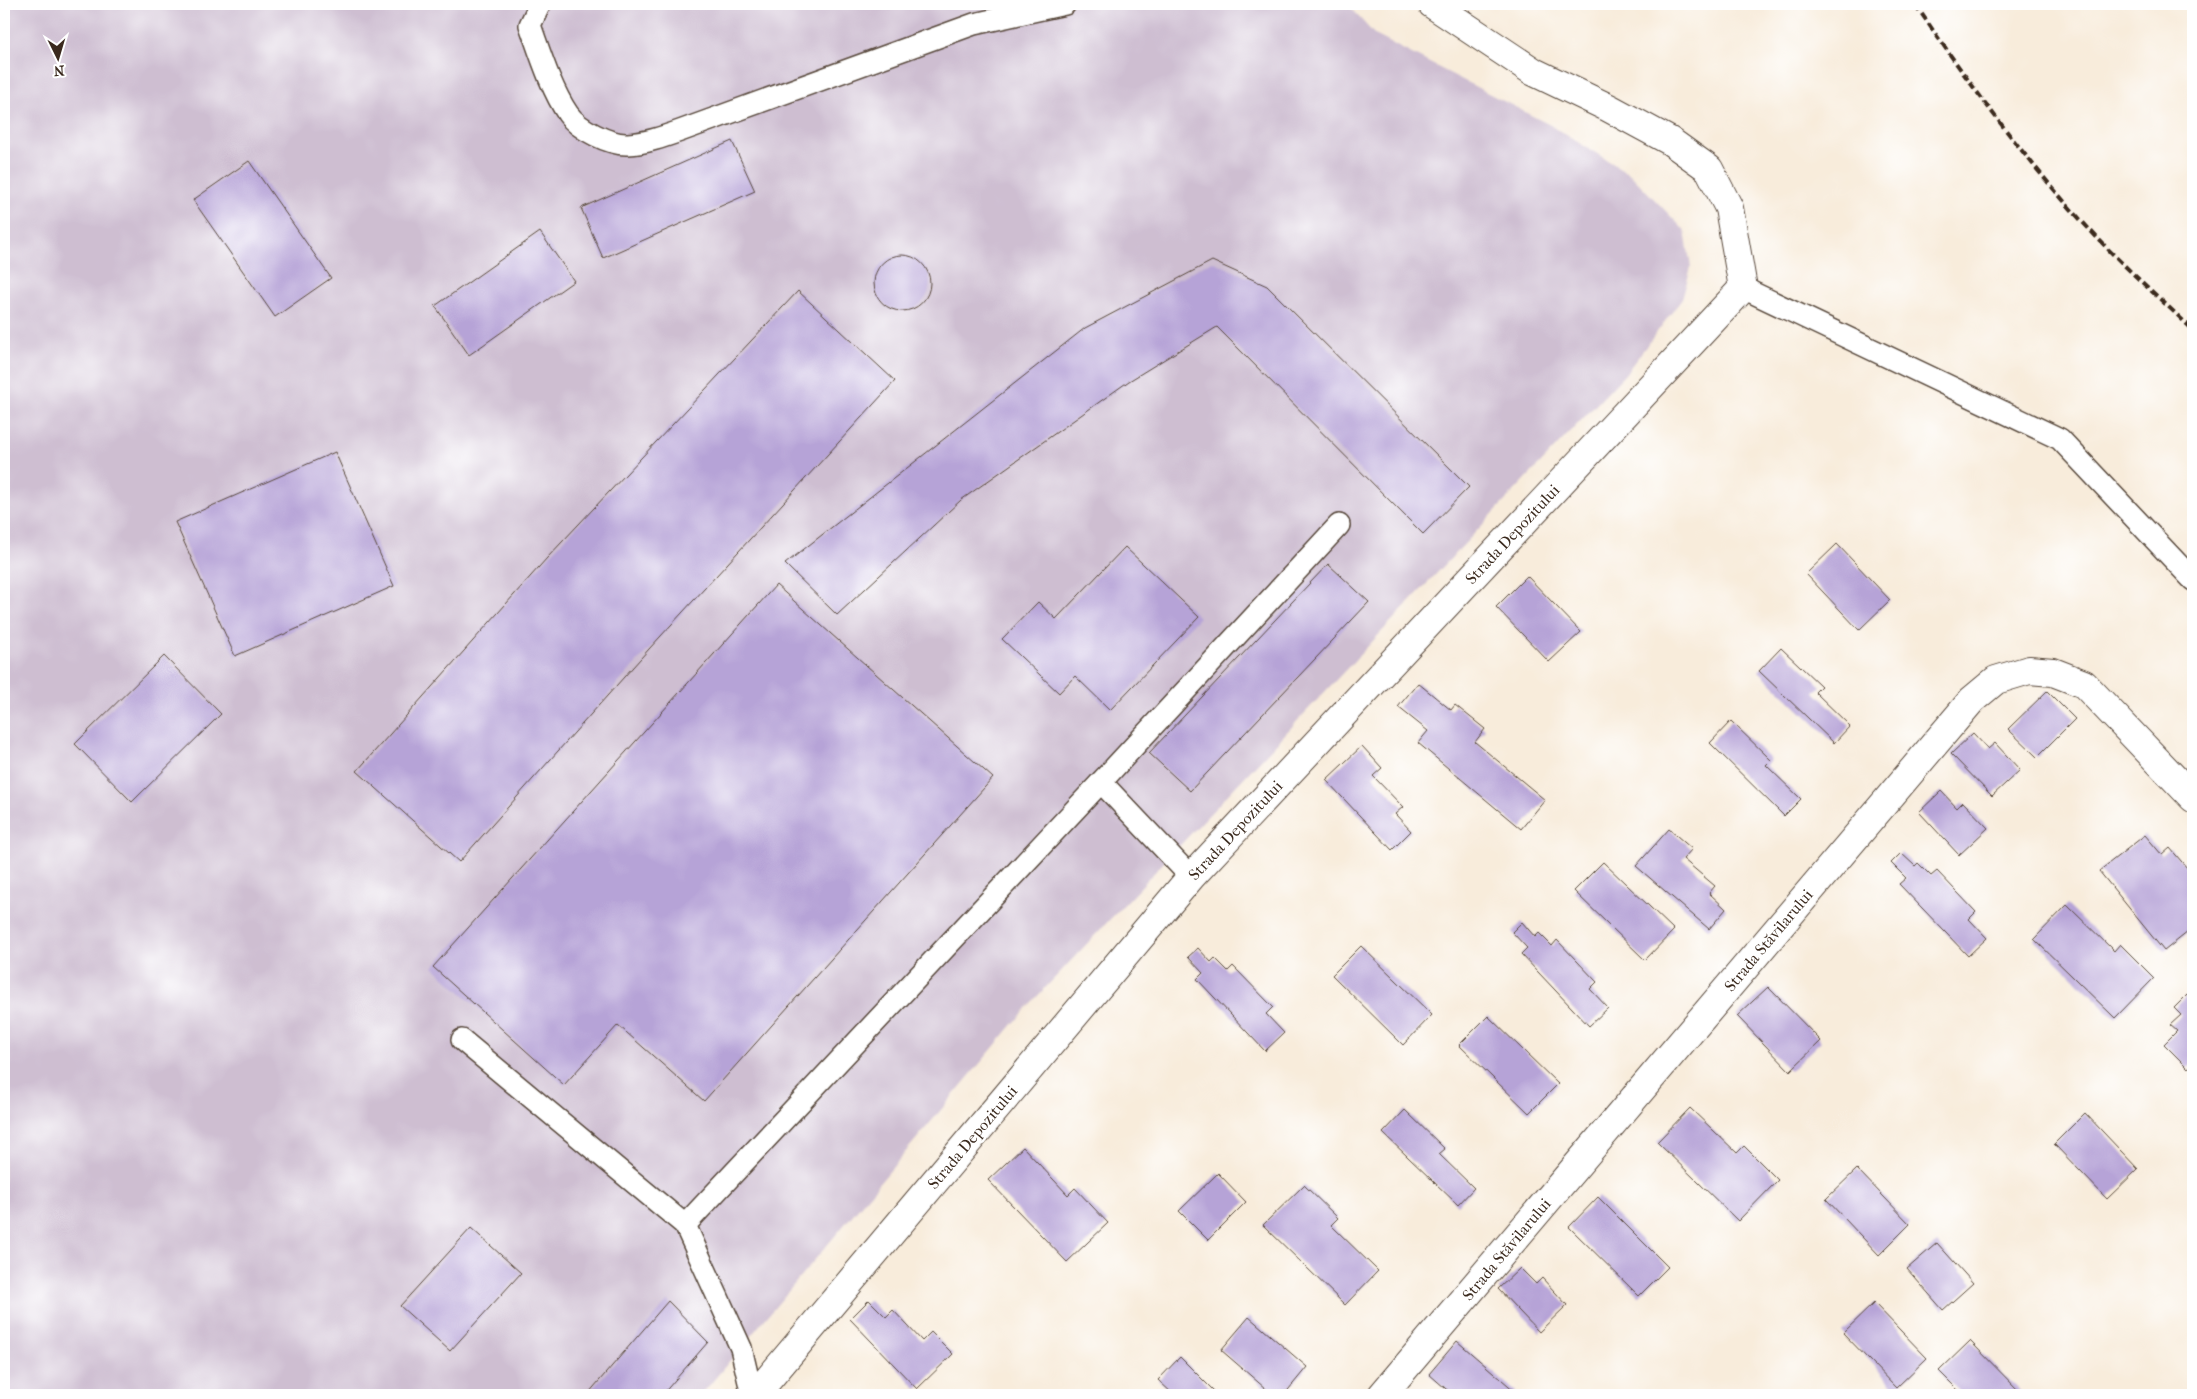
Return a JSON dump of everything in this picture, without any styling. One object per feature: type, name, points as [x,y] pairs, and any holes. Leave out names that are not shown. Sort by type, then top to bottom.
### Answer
[{"type":"street","points":[[1432,4],[1534,72],[1609,108],[1661,136],[1709,169],[1729,208],[1743,288]]},
{"type":"street","name":"Strada Depozitului","points":[[754,1395],[1191,877],[1743,288]]},
{"type":"street","name":"Strada Stăvilarului","points":[[1382,1395],[1972,700],[1996,680],[2030,670],[2053,672],[2084,684],[2193,798]]},
{"type":"lane","points":[[540,4],[530,25],[546,68],[568,115],[599,138],[625,144],[652,141],[670,135],[974,24],[1063,4]]},
{"type":"lane","points":[[992,20],[1007,4]]},
{"type":"lane","points":[[1743,288],[2060,439],[2193,580]]},
{"type":"lane","points":[[685,1225],[1101,782],[1339,525]]},
{"type":"lane","points":[[1101,782],[1191,877]]},
{"type":"lane","points":[[462,1040],[685,1225],[741,1348],[754,1395]]},
{"type":"shaded area","points":[[4,4],[1347,4],[1375,35],[1550,125],[1630,174],[1685,231],[1691,267],[1682,299],[1625,374],[1031,1003],[701,1395],[4,1395]]},
{"type":"building","points":[[732,141],[755,191],[603,258],[581,208]]},
{"type":"building","points":[[249,161],[331,278],[275,317],[193,200]]},
{"type":"building","points":[[540,232],[574,281],[469,355],[435,306]]},
{"type":"building","points":[[902,255],[913,257],[922,263],[928,272],[930,283],[928,294],[922,303],[913,309],[902,311],[891,309],[882,303],[876,294],[874,283],[876,272],[882,263],[891,257]]},
{"type":"building","points":[[1212,261],[1267,286],[1469,487],[1423,534],[1217,327],[1129,381],[961,500],[837,615],[785,564],[1085,328]]},
{"type":"building","points":[[798,291],[895,381],[649,649],[459,862],[357,771],[547,558]]},
{"type":"building","points":[[335,452],[394,586],[235,656],[175,522]]},
{"type":"building","points":[[1837,544],[1890,600],[1859,630],[1806,574]]},
{"type":"building","points":[[1125,547],[1199,617],[1110,710],[1075,676],[1059,693],[1002,639],[1038,602],[1056,619]]},
{"type":"building","points":[[1328,564],[1369,602],[1190,791],[1149,753]]},
{"type":"building","points":[[1527,576],[1581,632],[1549,662],[1496,607]]},
{"type":"building","points":[[776,585],[993,778],[704,1101],[618,1025],[564,1085],[433,967]]},
{"type":"building","points":[[1781,648],[1821,686],[1815,692],[1850,726],[1834,743],[1759,671]]},
{"type":"building","points":[[164,656],[221,714],[132,802],[75,744]]},
{"type":"building","points":[[1418,683],[1451,710],[1455,705],[1485,729],[1475,742],[1545,800],[1521,829],[1418,743],[1428,731],[1398,707]]},
{"type":"building","points":[[2047,691],[2075,719],[2037,757],[2008,729]]},
{"type":"building","points":[[1731,721],[1771,760],[1766,765],[1801,799],[1784,816],[1710,743]]},
{"type":"building","points":[[1973,733],[1988,749],[1995,743],[2020,770],[1992,796],[1951,754]]},
{"type":"building","points":[[1362,746],[1382,768],[1373,776],[1403,807],[1395,814],[1411,831],[1392,850],[1326,780]]},
{"type":"building","points":[[1941,791],[1957,808],[1963,802],[1988,828],[1959,855],[1919,812]]},
{"type":"building","points":[[1669,829],[1692,849],[1683,859],[1715,886],[1709,893],[1726,909],[1709,929],[1636,866]]},
{"type":"building","points":[[2145,835],[2162,855],[2170,848],[2193,875],[2193,928],[2164,951],[2099,871]]},
{"type":"building","points":[[1901,853],[1915,866],[1918,863],[1931,876],[1937,871],[1976,912],[1969,919],[1987,938],[1968,956],[1899,884],[1906,878],[1891,863]]},
{"type":"building","points":[[1603,862],[1674,930],[1645,960],[1574,891]]},
{"type":"building","points":[[2067,905],[2114,951],[2120,944],[2154,978],[2115,1018],[2034,939]]},
{"type":"building","points":[[1522,922],[1535,937],[1539,933],[1552,946],[1557,940],[1597,982],[1590,989],[1608,1008],[1589,1026],[1521,954],[1527,948],[1512,932]]},
{"type":"building","points":[[1361,946],[1432,1015],[1403,1045],[1332,975]]},
{"type":"building","points":[[1198,948],[1211,962],[1215,958],[1228,971],[1233,966],[1273,1007],[1266,1014],[1284,1033],[1265,1051],[1197,979],[1203,973],[1188,957]]},
{"type":"building","points":[[1768,987],[1821,1041],[1790,1071],[1737,1016]]},
{"type":"building","points":[[2193,989],[2193,1063],[2188,1068],[2164,1044],[2177,1031],[2170,1025],[2181,1015],[2174,1008]]},
{"type":"building","points":[[1488,1016],[1558,1084],[1529,1113],[1459,1045]]},
{"type":"building","points":[[1690,1108],[1737,1153],[1744,1146],[1778,1180],[1738,1221],[1657,1142]]},
{"type":"building","points":[[1405,1110],[1445,1149],[1439,1154],[1474,1188],[1458,1205],[1383,1133]]},
{"type":"building","points":[[2085,1113],[2138,1169],[2107,1199],[2054,1144]]},
{"type":"building","points":[[1023,1147],[1068,1195],[1075,1188],[1108,1223],[1067,1262],[988,1180]]},
{"type":"building","points":[[1857,1169],[1910,1224],[1879,1255],[1826,1199]]},
{"type":"building","points":[[1218,1173],[1246,1202],[1208,1240],[1179,1211]]},
{"type":"building","points":[[1304,1185],[1338,1218],[1331,1225],[1378,1271],[1345,1305],[1263,1225]]},
{"type":"building","points":[[1598,1197],[1668,1267],[1639,1296],[1569,1227]]},
{"type":"building","points":[[471,1228],[521,1273],[450,1351],[400,1306]]},
{"type":"building","points":[[1937,1243],[1973,1283],[1943,1310],[1907,1269]]},
{"type":"building","points":[[1520,1268],[1536,1284],[1542,1278],[1567,1305],[1539,1332],[1498,1289]]},
{"type":"building","points":[[869,1300],[886,1317],[893,1310],[922,1341],[931,1332],[953,1354],[917,1389],[850,1319]]},
{"type":"building","points":[[668,1301],[708,1342],[662,1395],[587,1395]]},
{"type":"building","points":[[1874,1303],[1927,1358],[1896,1388],[1843,1333]]},
{"type":"building","points":[[1249,1317],[1307,1367],[1284,1395],[1273,1395],[1221,1350]]},
{"type":"building","points":[[1457,1341],[1516,1392],[1513,1395],[1453,1395],[1429,1374]]},
{"type":"building","points":[[1970,1341],[2023,1395],[1963,1395],[1939,1371]]},
{"type":"building","points":[[1180,1357],[1218,1395],[1174,1395],[1158,1380]]},
{"type":"railway","points":[[1915,4],[1981,98],[2053,189],[2116,257],[2193,330]]}]
